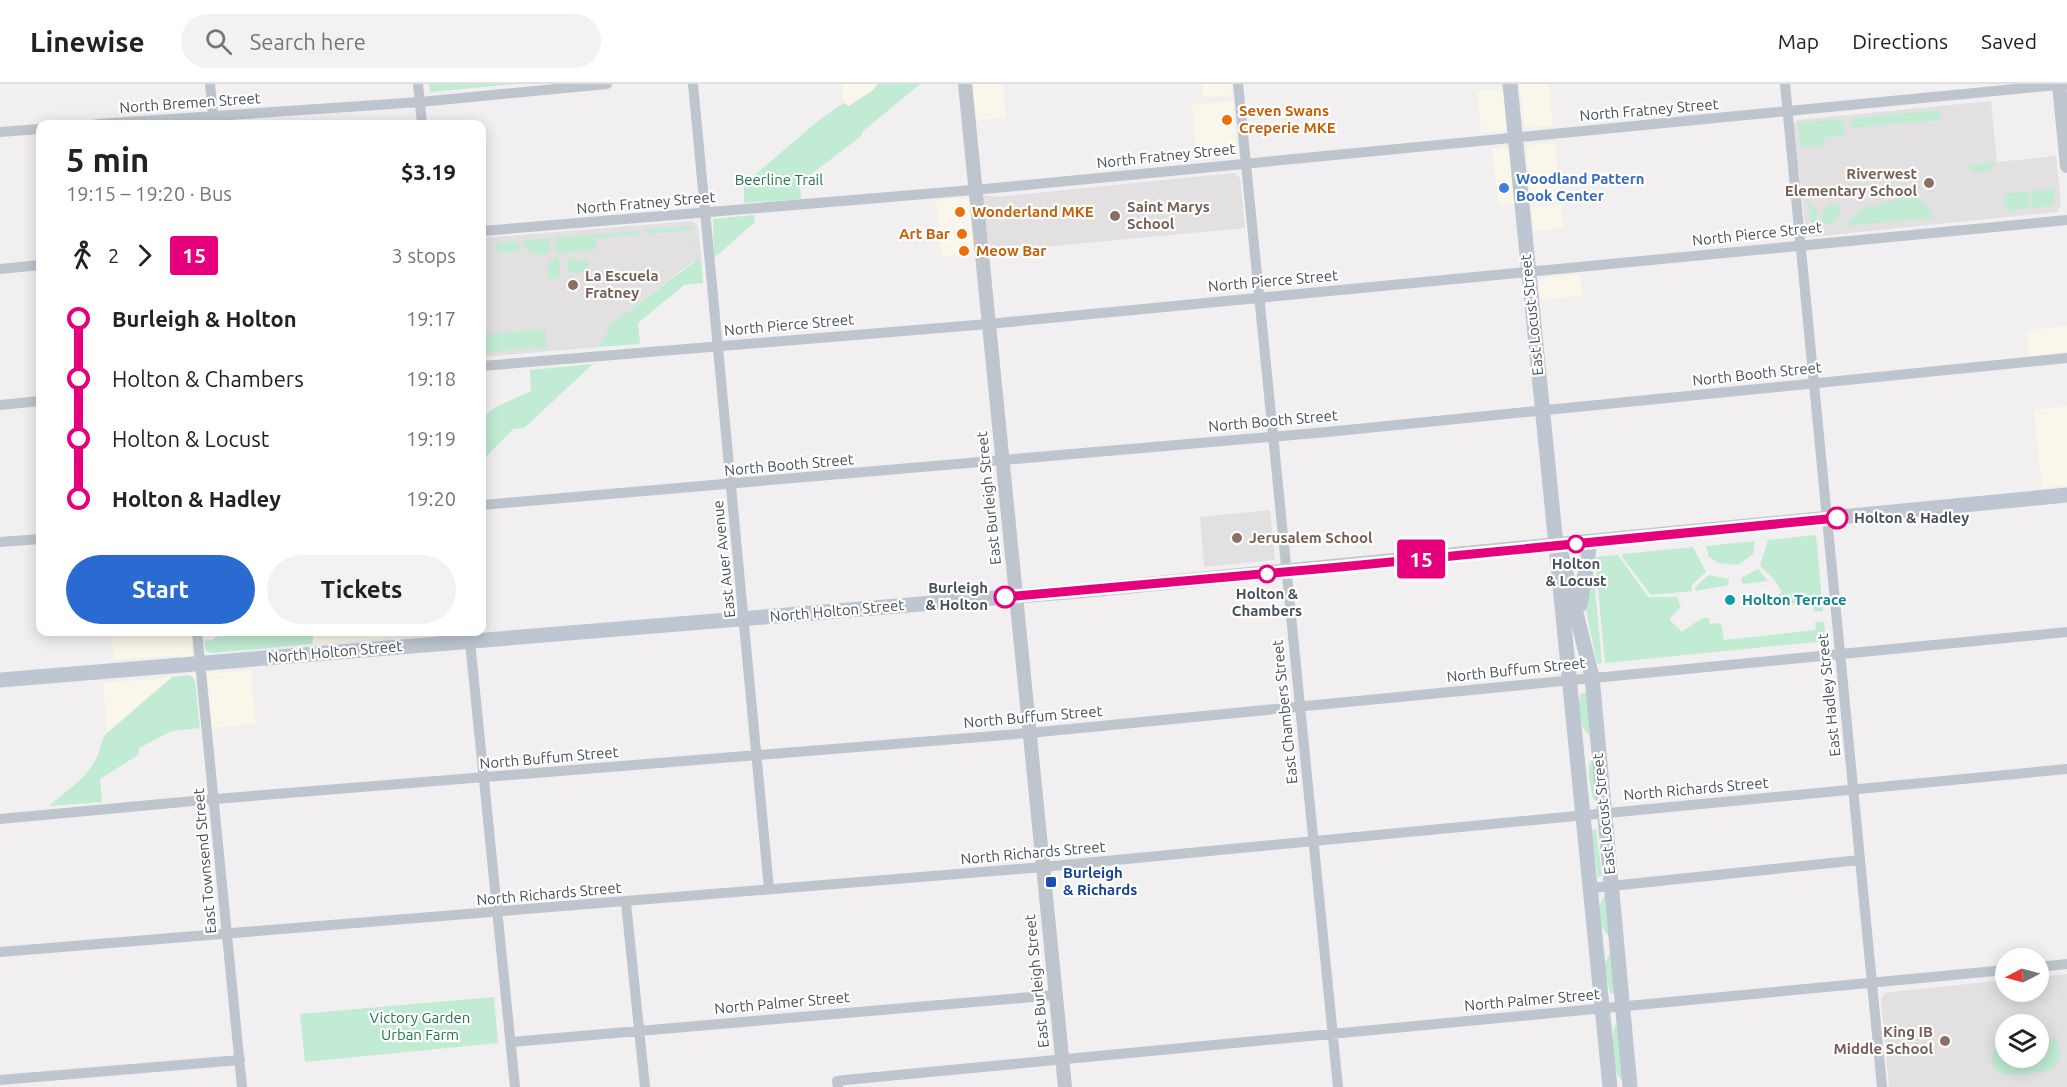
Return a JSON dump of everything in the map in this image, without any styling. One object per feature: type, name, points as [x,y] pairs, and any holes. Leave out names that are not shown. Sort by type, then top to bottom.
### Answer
[{"type":"main road","name":"East Locust Street","points":[[1510,84],[1557,571],[1572,679],[1610,1087]]},
{"type":"main road","name":"North Holton Street","points":[[486,635],[745,619],[1016,596],[1287,572],[2067,495]]},
{"type":"main road","points":[[1578,617],[1590,542]]},
{"type":"main road","name":"East Locust Street","points":[[1556,545],[1565,558],[1592,677],[1630,1087]]},
{"type":"main road","name":"North Holton Street","points":[[0,680],[201,664],[470,636]]},
{"type":"street","points":[[210,84],[214,120]]},
{"type":"street","points":[[418,84],[422,120]]},
{"type":"street","name":"North Bremen Street","points":[[225,120],[607,84]]},
{"type":"street","name":"East Auer Avenue","points":[[693,84],[769,889]]},
{"type":"street","name":"East Burleigh Street","points":[[964,84],[1065,1087]]},
{"type":"street","name":"East Chambers Street","points":[[1238,84],[1338,1087]]},
{"type":"street","name":"East Hadley Street","points":[[1785,84],[1882,1087]]},
{"type":"street","points":[[2062,84],[2067,166]]},
{"type":"street","name":"North Fratney Street","points":[[486,231],[975,190],[2062,84]]},
{"type":"street","points":[[0,132],[36,129]]},
{"type":"street","name":"North Pierce Street","points":[[486,366],[988,324],[2067,220]]},
{"type":"street","points":[[0,268],[36,265]]},
{"type":"street","name":"North Booth Street","points":[[486,506],[1274,436],[2067,358]]},
{"type":"street","points":[[0,405],[36,402]]},
{"type":"street","points":[[0,542],[36,539]]},
{"type":"street","name":"North Buffum Street","points":[[0,819],[214,799],[1029,733],[2067,632]]},
{"type":"street","name":"East Townsend Street","points":[[198,636],[243,1087]]},
{"type":"street","points":[[470,636],[515,1087]]},
{"type":"street","name":"North Richards Street","points":[[0,952],[626,903],[1043,867],[2067,769]]},
{"type":"street","points":[[1592,888],[1860,860]]},
{"type":"street","points":[[626,903],[645,1087]]},
{"type":"street","points":[[2049,966],[2067,964]]},
{"type":"street","name":"North Palmer Street","points":[[838,1084],[1062,1060],[1995,971]]},
{"type":"street","name":"North Palmer Street","points":[[511,1042],[1055,995]]},
{"type":"street","points":[[0,1080],[240,1060]]},
{"type":"shaded area","points":[[842,84],[878,84],[872,91],[848,106],[844,103]]},
{"type":"shaded area","points":[[973,84],[1003,84],[1006,118],[976,120]]},
{"type":"shaded area","points":[[1202,84],[1231,84],[1232,95],[1203,98]]},
{"type":"shaded area","points":[[1519,84],[1549,84],[1553,126],[1525,127]]},
{"type":"shaded area","points":[[1504,89],[1507,128],[1503,131],[1481,133],[1477,91]]},
{"type":"shaded area","points":[[1233,101],[1237,154],[1197,160],[1192,105]]},
{"type":"shaded area","name":"Riverwest Elementary School","points":[[1991,101],[1997,162],[2056,156],[2061,204],[2057,212],[1811,237],[1806,234],[1794,124],[1797,120]]},
{"type":"shaded area","points":[[1555,143],[1560,198],[1531,201],[1526,148],[1530,145]]},
{"type":"shaded area","points":[[1492,149],[1509,150],[1515,203],[1498,204]]},
{"type":"shaded area","name":"Saint Marys School","points":[[1234,173],[1240,178],[1245,228],[989,252],[982,202],[985,195],[996,197]]},
{"type":"shaded area","points":[[966,198],[970,200],[973,254],[942,257],[936,200]]},
{"type":"shaded area","points":[[1561,204],[1563,228],[1534,231],[1531,207]]},
{"type":"shaded area","name":"La Escuela Fratney","points":[[692,221],[698,226],[701,259],[694,261],[611,324],[599,347],[486,357],[486,238]]},
{"type":"shaded area","points":[[1580,274],[1582,296],[1540,300],[1541,278]]},
{"type":"shaded area","points":[[2067,326],[2067,352],[2029,356],[2027,330]]},
{"type":"shaded area","points":[[2067,406],[2067,485],[2042,488],[2034,410]]},
{"type":"shaded area","name":"Jerusalem School","points":[[1270,510],[1275,560],[1204,567],[1200,517]]},
{"type":"shaded area","points":[[111,636],[191,636],[192,655],[183,658],[180,655],[114,660]]},
{"type":"shaded area","points":[[313,636],[410,636],[312,644]]},
{"type":"shaded area","points":[[217,670],[219,673],[251,670],[255,724],[212,728],[207,676]]},
{"type":"shaded area","points":[[172,677],[107,733],[103,683]]},
{"type":"shaded area","name":"King IB Middle School","points":[[2067,974],[2067,1087],[1889,1087],[1881,1000],[1884,993],[1995,981],[1995,1002],[2049,1002],[2049,976]]},
{"type":"green space","points":[[429,84],[516,84],[430,92]]},
{"type":"green space","name":"Beerline Trail","points":[[878,84],[920,84],[863,131],[861,136],[800,183],[801,199],[744,203],[744,184],[819,120],[844,103],[849,106],[872,91]]},
{"type":"green space","points":[[1939,110],[1941,120],[1851,128],[1852,118]]},
{"type":"green space","points":[[1842,119],[1845,136],[1824,137],[1825,146],[1801,148],[1798,123]]},
{"type":"green space","points":[[1997,162],[1990,171],[1975,173],[1967,165]]},
{"type":"green space","points":[[2054,189],[2055,205],[2032,208],[2030,191]]},
{"type":"green space","points":[[2028,191],[2030,208],[2005,210],[2004,194]]},
{"type":"green space","points":[[1908,194],[1927,206],[1933,218],[1843,226],[1864,207],[1873,205],[1873,208]]},
{"type":"green space","points":[[1836,202],[1840,213],[1832,223],[1825,224],[1820,217],[1828,205]]},
{"type":"green space","points":[[1808,203],[1816,208],[1818,222],[1824,228],[1811,229]]},
{"type":"green space","name":"Beerline Trail","points":[[754,215],[755,222],[714,258],[713,219]]},
{"type":"green space","points":[[692,226],[697,260],[692,230],[645,234],[644,230]]},
{"type":"green space","points":[[638,231],[638,235],[596,238],[596,250],[559,253],[556,250],[555,237]]},
{"type":"green space","points":[[551,238],[550,253],[541,255],[525,250],[524,240]]},
{"type":"green space","points":[[519,241],[520,251],[497,253],[496,243]]},
{"type":"green space","points":[[559,255],[560,278],[549,279],[548,263]]},
{"type":"green space","points":[[574,257],[577,261],[586,259],[590,264],[586,270],[573,273],[567,269],[568,259]]},
{"type":"green space","points":[[701,259],[703,283],[684,285],[638,323],[640,344],[599,347],[611,324]]},
{"type":"green space","points":[[545,329],[547,347],[486,353],[486,335]]},
{"type":"green space","points":[[593,364],[524,428],[513,429],[486,457],[486,415],[496,407],[531,391],[530,370]]},
{"type":"green space","points":[[1816,535],[1823,611],[1814,612],[1813,601],[1788,604],[1790,594],[1780,596],[1781,601],[1785,601],[1786,604],[1774,605],[1773,599],[1782,592],[1774,579],[1760,566],[1768,540]]},
{"type":"green space","points":[[1755,541],[1753,554],[1738,565],[1718,563],[1709,557],[1706,546]]},
{"type":"green space","points":[[1693,547],[1706,572],[1692,585],[1692,591],[1651,595],[1622,557],[1623,554]]},
{"type":"green space","points":[[1618,555],[1648,597],[1677,597],[1681,607],[1669,619],[1682,632],[1702,618],[1709,618],[1710,624],[1721,623],[1724,640],[1816,630],[1815,622],[1824,622],[1826,641],[1605,663],[1595,557]]},
{"type":"green space","points":[[1592,558],[1602,663],[1597,664],[1586,610]]},
{"type":"green space","points":[[1758,569],[1768,581],[1743,584],[1741,578]]},
{"type":"green space","points":[[1709,575],[1729,579],[1728,585],[1696,591],[1695,587]]},
{"type":"green space","points":[[218,636],[313,636],[312,644],[211,653],[206,651],[204,641]]},
{"type":"green space","points":[[190,675],[195,680],[200,728],[172,731],[139,748],[138,755],[100,779],[102,802],[49,806],[92,766],[107,733],[172,677]]},
{"type":"green space","points":[[1581,693],[1586,693],[1589,698],[1592,737],[1584,729],[1580,718]]},
{"type":"green space","points":[[1593,755],[1597,800],[1594,800],[1589,777],[1589,765]]},
{"type":"green space","points":[[1596,829],[1602,875],[1598,878],[1592,836],[1592,830]]},
{"type":"green space","points":[[1605,895],[1609,936],[1602,927],[1599,916],[1600,905]]},
{"type":"green space","points":[[1611,951],[1614,993],[1610,994],[1604,965]]},
{"type":"green space","name":"Victory Garden Urban Farm","points":[[494,997],[498,1043],[305,1062],[300,1014]]},
{"type":"green space","points":[[1619,1024],[1623,1081],[1616,1070],[1612,1046],[1613,1031],[1615,1025]]},
{"type":"green space","points":[[2049,1038],[2057,1040],[2060,1056],[2059,1062],[2051,1069],[2013,1075],[1996,1070],[1993,1066],[1992,1061],[1994,1052],[1995,1068],[2049,1068]]},
{"type":"bus line","name":"15","points":[[1005,597],[1340,567],[1837,518]]},
{"type":"place","name":"Seven Swans Creperie MKE","points":[[1227,120]]},
{"type":"place","name":"Riverwest Elementary School","points":[[1929,183]]},
{"type":"place","name":"Woodland Pattern Book Center","points":[[1504,188]]},
{"type":"place","name":"Wonderland MKE","points":[[960,212]]},
{"type":"place","name":"Saint Marys School","points":[[1115,216]]},
{"type":"place","name":"Art Bar","points":[[962,234]]},
{"type":"place","name":"Meow Bar","points":[[964,251]]},
{"type":"place","name":"La Escuela Fratney","points":[[573,285]]},
{"type":"place","name":"Holton & Hadley","points":[[1837,518]]},
{"type":"place","name":"Jerusalem School","points":[[1237,538]]},
{"type":"place","name":"Holton & Locust","points":[[1576,544]]},
{"type":"place","name":"Holton & Chambers","points":[[1267,574]]},
{"type":"place","name":"Burleigh & Holton","points":[[1005,597]]},
{"type":"place","name":"Holton Terrace","points":[[1730,600]]},
{"type":"place","name":"Burleigh & Richards","points":[[1051,882]]},
{"type":"place","name":"King IB Middle School","points":[[1945,1041]]}]
